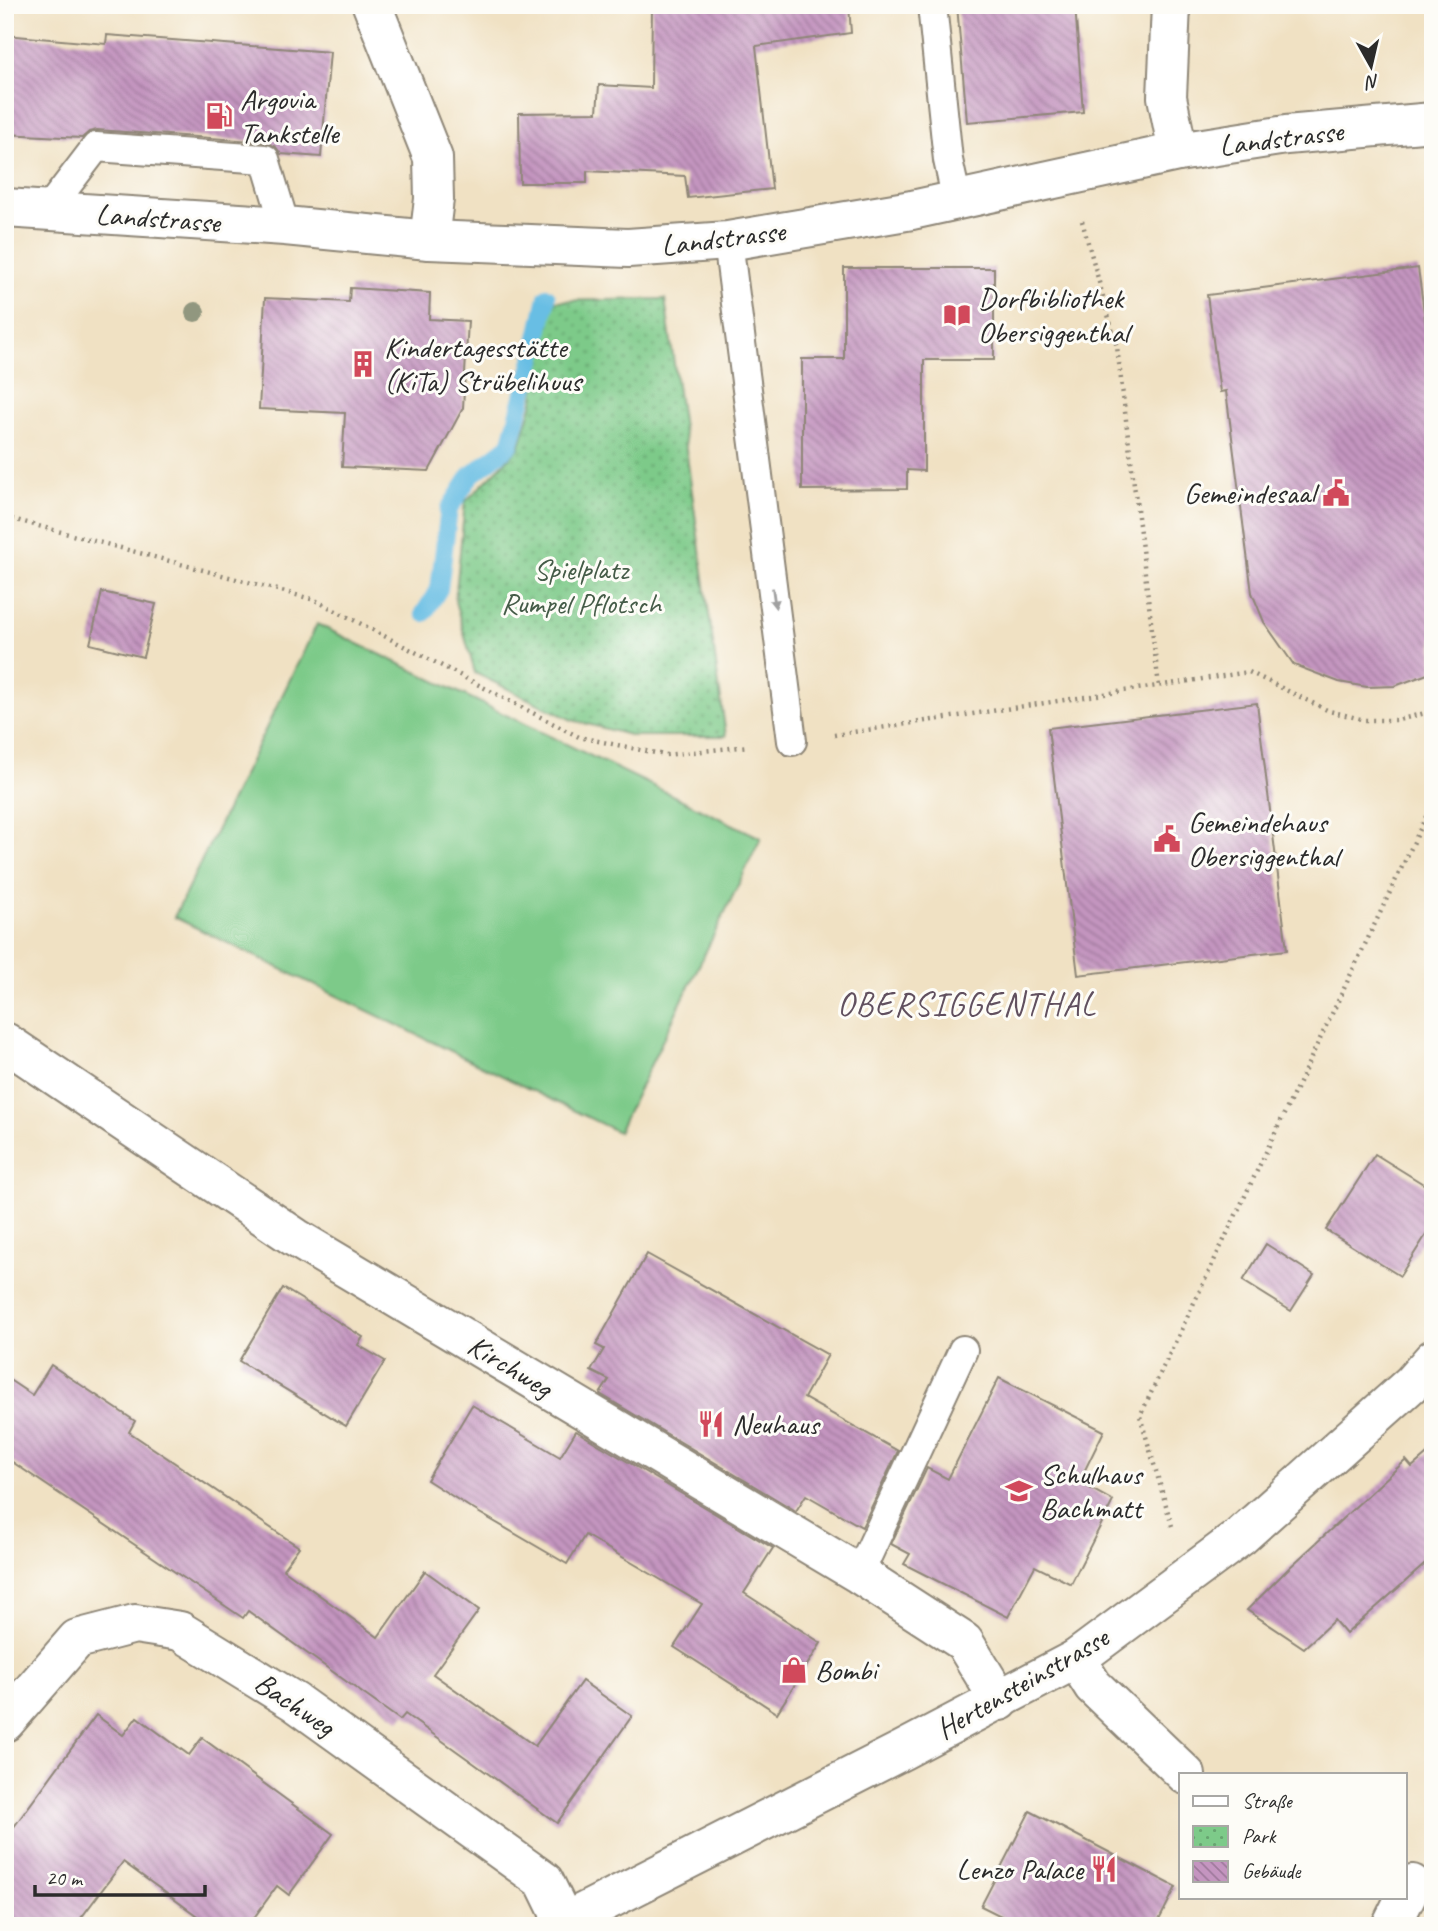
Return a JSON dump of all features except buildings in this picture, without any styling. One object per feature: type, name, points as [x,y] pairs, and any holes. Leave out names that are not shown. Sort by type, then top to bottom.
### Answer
[{"type":"street","points":[[372,5],[433,158],[434,199],[429,240]]},
{"type":"street","points":[[1171,5],[1167,97],[1178,152]]},
{"type":"street","name":"Landstrasse","points":[[5,208],[285,226],[429,240],[628,248],[728,241],[912,210],[1178,152],[1286,135],[1433,122]]},
{"type":"street","name":"Kirchweg","points":[[5,1042],[296,1238],[859,1574],[964,1642],[1000,1700]]},
{"type":"street","name":"Hertensteinstrasse","points":[[560,1924],[1076,1659],[1240,1537],[1411,1384],[1433,1359]]},
{"type":"street","name":"Bachweg","points":[[5,1722],[77,1639],[135,1624],[180,1631],[295,1702],[544,1881],[560,1924]]},
{"type":"street","points":[[1076,1659],[1093,1686],[1184,1773]]},
{"type":"street","points":[[1391,1926],[1416,1886]]},
{"type":"lane","points":[[932,5],[948,160],[957,201]]},
{"type":"lane","points":[[48,210],[96,147],[265,159],[285,226]]},
{"type":"lane","points":[[728,241],[792,741]]},
{"type":"lane","points":[[859,1574],[963,1350]]},
{"type":"path","points":[[1082,219],[1117,347],[1159,686]]},
{"type":"path","points":[[5,517],[315,600],[579,737],[665,755],[792,741],[1249,672],[1329,711],[1365,720],[1398,720],[1433,711]]},
{"type":"path","points":[[1173,1531],[1140,1416],[1433,802]]},
{"type":"green space","name":"Spielplatz Rumpel Pflotsch","points":[[665,299],[726,736],[633,736],[572,720],[475,673],[455,601],[465,502],[519,448],[534,399],[546,301]]},
{"type":"green space","points":[[317,624],[761,838],[618,1132],[174,917]]},
{"type":"waterway","points":[[424,613],[439,589],[449,509],[471,475],[510,445],[547,297]]},
{"type":"place","name":"Argovia Tankstelle","points":[[219,116]]},
{"type":"place","name":"Dorfbibliothek Obersiggenthal","points":[[957,315]]},
{"type":"place","name":"Kindertagesstätte (KiTa) Strübelihuus","points":[[363,364]]},
{"type":"place","name":"Gemeindesaal","points":[[1336,493]]},
{"type":"place","name":"Gemeindehaus Obersiggenthal","points":[[1167,839]]},
{"type":"place","name":"Neuhaus","points":[[711,1424]]},
{"type":"place","name":"Schulhaus Bachmatt","points":[[1019,1491]]},
{"type":"place","name":"Bombi","points":[[794,1670]]},
{"type":"place","name":"Lenzo Palace","points":[[1104,1869]]},
{"type":"district","name":"OBERSIGGENTHAL","points":[[967,1004]]}]
